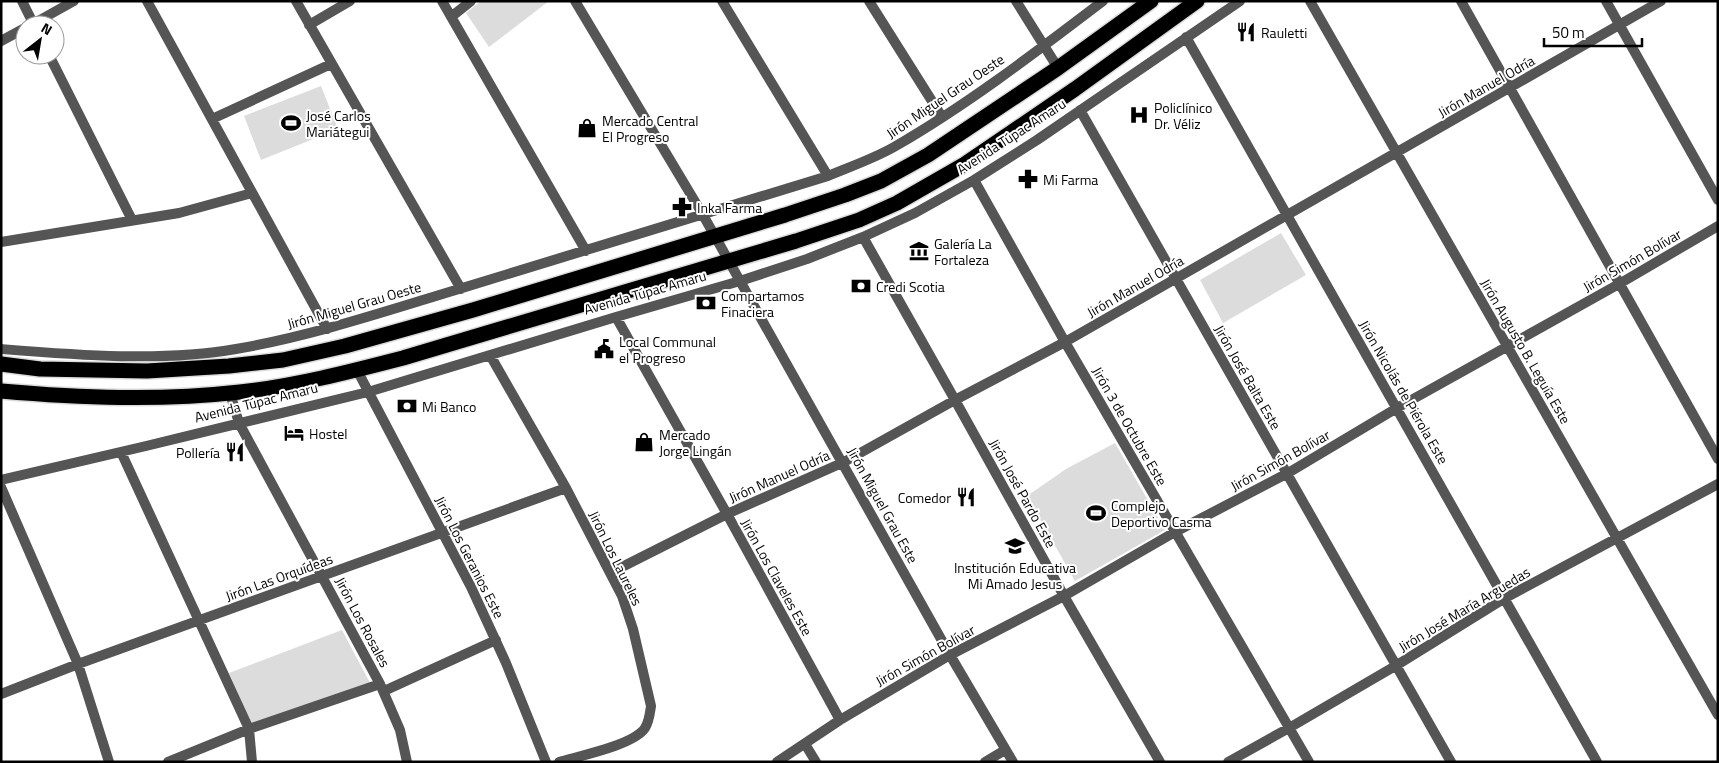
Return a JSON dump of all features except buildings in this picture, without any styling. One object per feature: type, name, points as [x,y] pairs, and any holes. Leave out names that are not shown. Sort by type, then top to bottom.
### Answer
[{"type":"highway","points":[[1,364],[40,369],[139,371],[220,367],[283,360],[344,346],[463,313],[836,198],[881,181],[928,155],[1058,68],[1151,1]]},
{"type":"highway","name":"Avenida Túpac Amaru","points":[[1,391],[98,398],[137,398],[230,393],[308,381],[357,370],[729,262],[850,223],[897,203],[965,164],[1197,1]]},
{"type":"street","points":[[22,1],[27,15]]},
{"type":"street","points":[[49,15],[74,1]]},
{"type":"street","points":[[147,1],[327,328]]},
{"type":"street","points":[[296,1],[461,289]]},
{"type":"street","points":[[309,25],[350,1]]},
{"type":"street","points":[[442,1],[586,251]]},
{"type":"street","points":[[451,17],[471,1]]},
{"type":"street","points":[[575,1],[703,214],[729,262]]},
{"type":"street","points":[[722,1],[828,176]]},
{"type":"street","points":[[869,1],[942,117]]},
{"type":"street","points":[[1016,1],[1058,68]]},
{"type":"street","name":"Jirón Miguel Grau Oeste","points":[[1,349],[130,356],[188,354],[235,349],[327,328],[461,289],[828,176],[892,148],[942,117],[1044,46],[1103,1]]},
{"type":"street","name":"Avenida Túpac Amaru","points":[[1,480],[368,392],[740,281],[863,238],[915,213],[974,180],[1037,140],[1240,1]]},
{"type":"street","name":"Jirón Augusto B. Leguía Este","points":[[1310,1],[1718,715]]},
{"type":"street","points":[[1460,1],[1718,459]]},
{"type":"street","points":[[1606,1],[1718,200]]},
{"type":"street","name":"Jirón Manuel Odría","points":[[610,573],[727,514],[844,462],[955,400],[1066,342],[1661,1]]},
{"type":"street","points":[[1,41],[15,34]]},
{"type":"street","name":"Jirón Nicolás de Piérola Este","points":[[1186,37],[1597,762]]},
{"type":"street","points":[[212,119],[331,64]]},
{"type":"street","points":[[54,65],[132,220]]},
{"type":"street","name":"Jirón José Balta Este","points":[[1080,110],[1451,762]]},
{"type":"street","name":"Jirón 3 de Octubre Este","points":[[974,180],[1309,762]]},
{"type":"street","points":[[1,242],[179,213],[252,193]]},
{"type":"street","name":"Jirón Simón Bolívar","points":[[777,762],[840,720],[950,655],[1064,596],[1175,532],[1288,473],[1397,408],[1619,284],[1718,226]]},
{"type":"street","name":"Jirón José Pardo Este","points":[[863,238],[1064,596],[1160,762]]},
{"type":"street","name":"Jirón Miguel Grau Este","points":[[729,262],[844,462],[950,655],[1013,762]]},
{"type":"street","name":"Jirón Los Claveles Este","points":[[616,317],[840,720]]},
{"type":"street","name":"Jirón Los Laureles","points":[[490,356],[566,488],[622,596],[633,630],[651,706],[649,718],[644,729],[629,740],[559,762]]},
{"type":"street","name":"Jirón Los Geranios Este","points":[[357,370],[471,586],[496,640],[546,762]]},
{"type":"street","name":"Jirón Los Rosales","points":[[230,393],[239,422],[382,688],[400,730],[407,762]]},
{"type":"street","points":[[121,452],[249,729],[252,762]]},
{"type":"street","name":"Jirón José María Arguedas","points":[[1228,762],[1397,665],[1505,598],[1718,484]]},
{"type":"street","points":[[1,487],[78,664],[109,762]]},
{"type":"street","name":"Jirón Las Orquídeas","points":[[1,694],[78,664],[566,488]]},
{"type":"street","points":[[168,762],[249,729],[382,688],[496,640]]},
{"type":"street","points":[[805,744],[816,762]]},
{"type":"street","points":[[985,762],[1005,750]]},
{"type":"shaded area","points":[[481,1],[549,1],[489,47],[466,13]]},
{"type":"shaded area","name":"José Carlos Mariátegui","points":[[321,86],[338,129],[261,160],[244,116]]},
{"type":"shaded area","points":[[1281,233],[1306,275],[1223,323],[1200,280]]},
{"type":"shaded area","name":"Complejo Deportivo Casma","points":[[1115,443],[1165,530],[1075,581],[1027,496],[1066,469]]},
{"type":"shaded area","points":[[342,630],[370,683],[252,724],[229,673]]},
{"type":"place","name":"Rauletti","points":[[1246,32]]},
{"type":"place","name":"Policlínico Dr. Véliz","points":[[1139,115]]},
{"type":"place","name":"José Carlos Mariátegui","points":[[291,123]]},
{"type":"place","name":"Mercado Central El Progreso","points":[[587,128]]},
{"type":"place","name":"Mi Farma","points":[[1028,179]]},
{"type":"place","name":"Inka Farma","points":[[682,207]]},
{"type":"place","name":"Galería La Fortaleza","points":[[919,251]]},
{"type":"place","name":"Credi Scotia","points":[[861,286]]},
{"type":"place","name":"Compartamos Finaciera","points":[[706,303]]},
{"type":"place","name":"Local Communal el Progreso","points":[[604,349]]},
{"type":"place","name":"Mi Banco","points":[[407,406]]},
{"type":"place","name":"Hostel","points":[[294,433]]},
{"type":"place","name":"Mercado Jorge Lingán","points":[[644,442]]},
{"type":"place","name":"Pollería","points":[[235,452]]},
{"type":"place","name":"Comedor","points":[[966,497]]},
{"type":"place","name":"Complejo Deportivo Casma","points":[[1096,513]]},
{"type":"place","name":"Institución Educativa Mi Amado Jesus","points":[[1015,546]]}]
